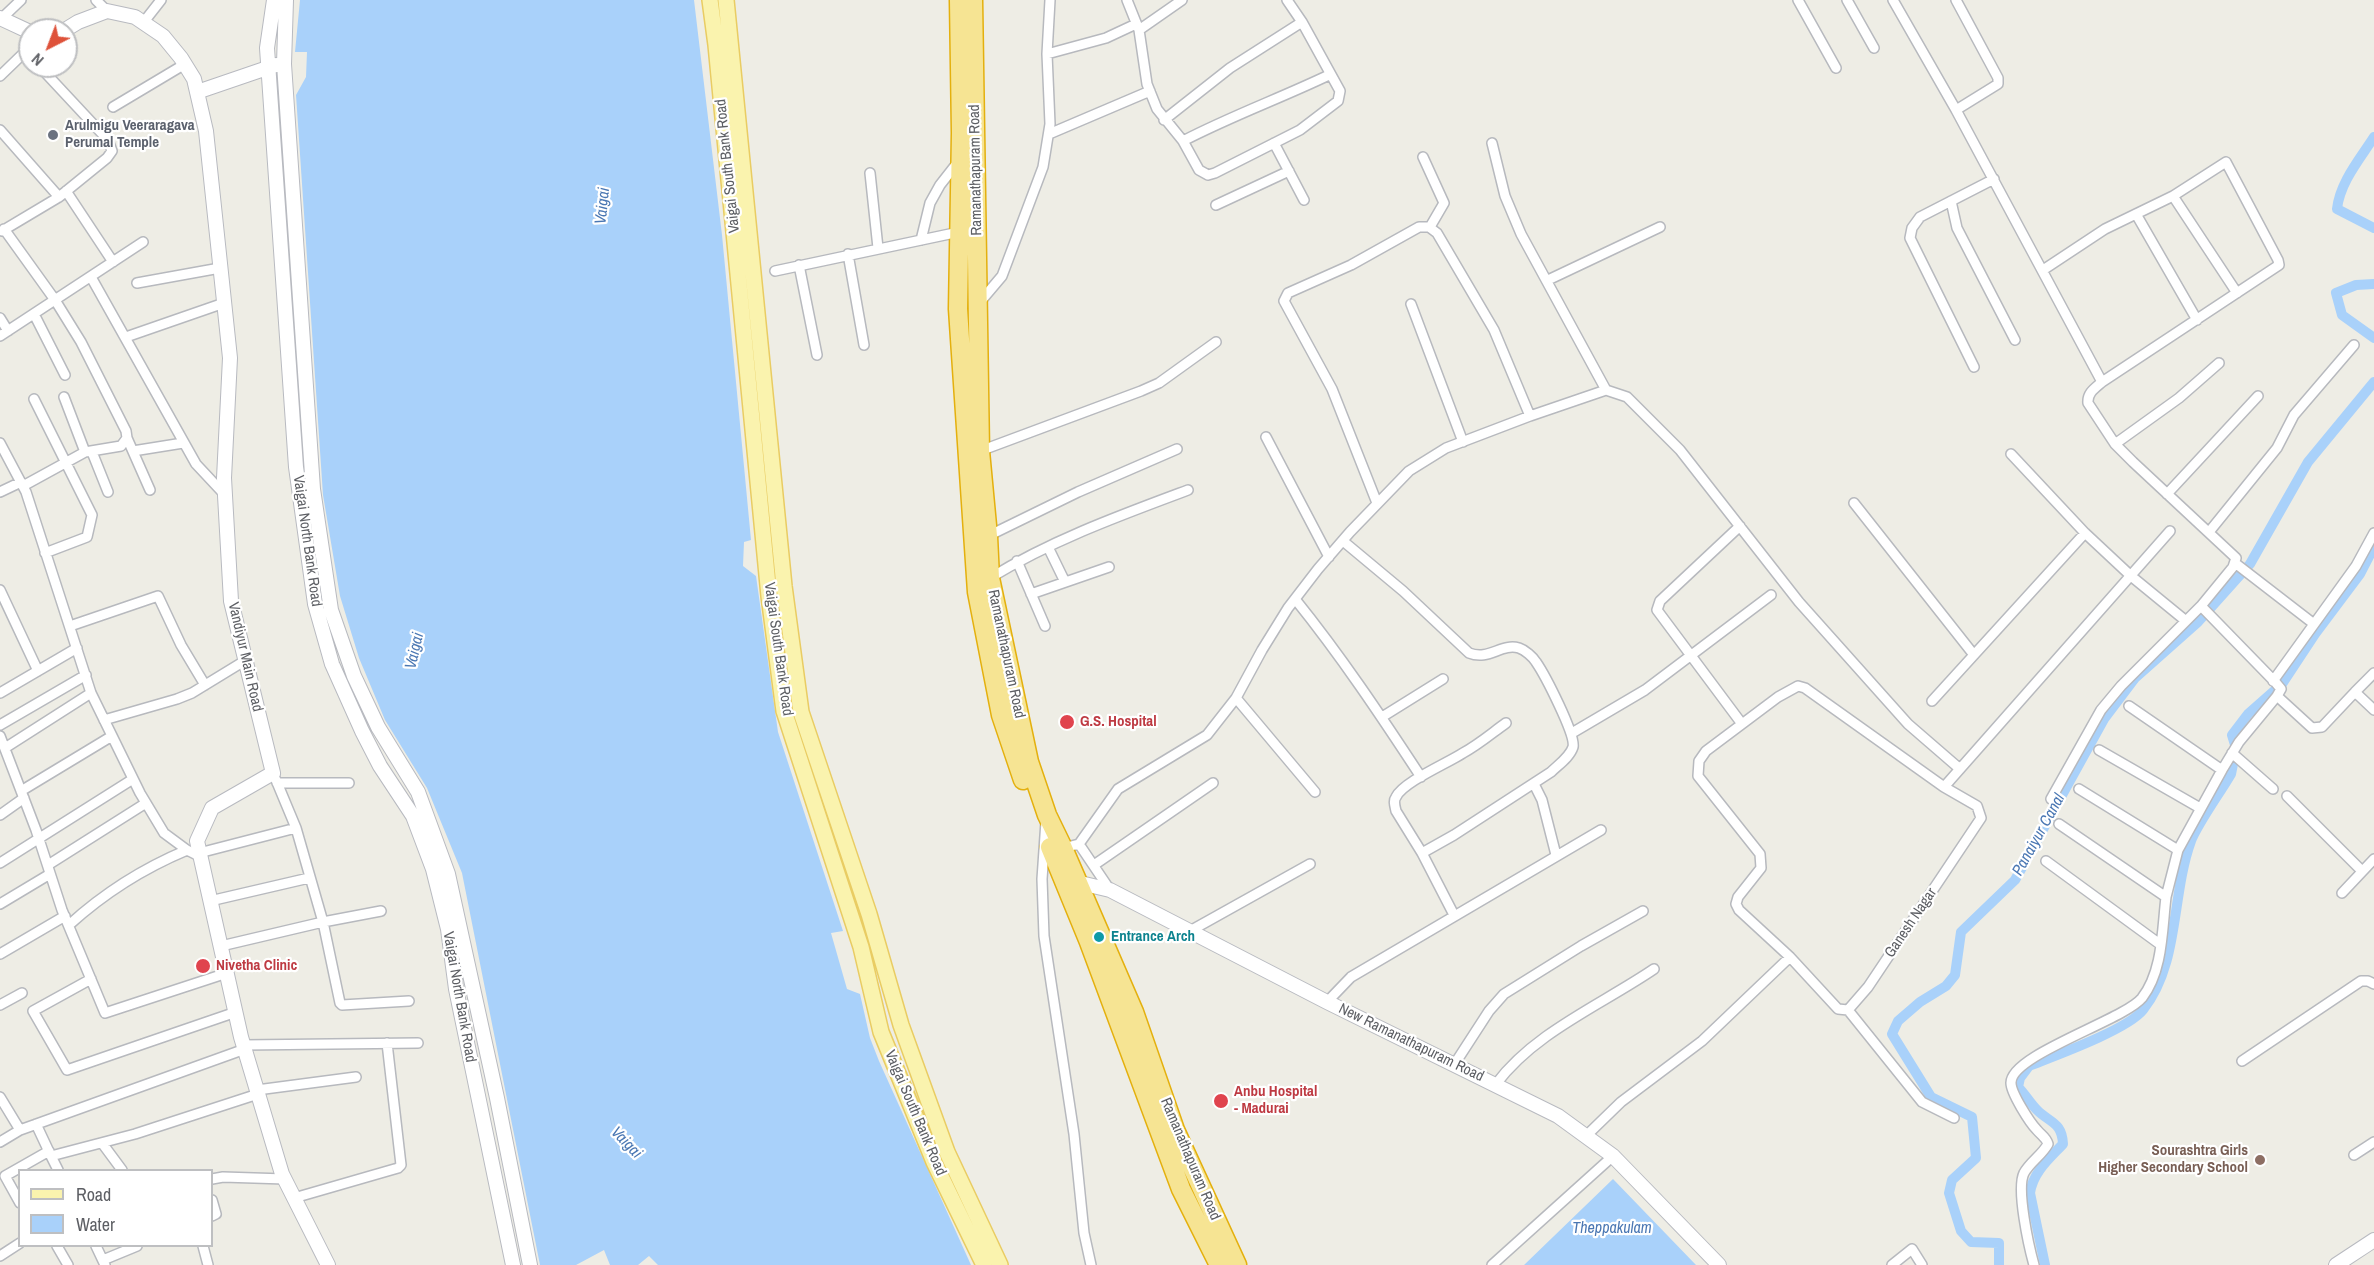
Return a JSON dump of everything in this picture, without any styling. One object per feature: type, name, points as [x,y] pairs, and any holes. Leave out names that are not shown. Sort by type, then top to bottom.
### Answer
[{"type":"highway","name":"Ramanathapuram Road","points":[[959,0],[961,159],[958,309],[977,592],[1001,715],[1019,771],[1045,835],[1071,881],[1134,1012],[1175,1130],[1237,1265]]},
{"type":"highway","name":"Ramanathapuram Road","points":[[973,0],[980,451],[990,578],[1029,762],[1047,815],[1071,846],[1071,881],[1089,942],[1181,1189],[1219,1265]]},
{"type":"main road","name":"Vaigai South Bank Road","points":[[710,0],[720,80],[769,596],[784,711],[861,947],[881,1032],[934,1162],[984,1265]]},
{"type":"main road","name":"Vaigai South Bank Road","points":[[726,0],[784,586],[801,712],[869,914],[901,1025],[947,1152],[1000,1265]]},
{"type":"street","points":[[18,27],[1,19],[21,0]]},
{"type":"street","points":[[78,22],[107,11],[96,0]]},
{"type":"street","points":[[143,23],[161,0]]},
{"type":"street","name":"Vaigai North Bank Road","points":[[274,0],[267,48],[296,467],[315,604],[332,664],[380,766],[413,816],[433,869],[448,929],[456,989],[513,1265]]},
{"type":"street","name":"Vaigai North Bank Road","points":[[286,0],[284,64],[313,489],[332,610],[354,676],[378,727],[417,792],[448,874],[498,1098],[530,1265]]},
{"type":"street","points":[[958,309],[979,303],[1002,276],[1043,167],[1050,124],[1047,54],[1050,0]]},
{"type":"street","points":[[1127,0],[1138,27],[1150,91],[1156,109],[1183,141],[1199,170],[1208,174],[1215,173],[1300,130],[1338,102],[1340,92],[1302,22],[1287,0]]},
{"type":"street","points":[[1047,54],[1138,27],[1182,0]]},
{"type":"street","points":[[1798,0],[1836,68]]},
{"type":"street","points":[[1847,0],[1874,48]]},
{"type":"street","points":[[1893,0],[1994,179],[2102,382]]},
{"type":"street","points":[[1956,0],[1998,78],[1998,84],[1956,110]]},
{"type":"street","name":"Vandiyur Main Road","points":[[107,11],[135,17],[163,36],[194,79],[206,131],[230,358],[224,478],[231,601],[275,778]]},
{"type":"street","points":[[1164,120],[1230,68],[1302,22]]},
{"type":"street","points":[[0,76],[18,61]]},
{"type":"street","points":[[112,107],[185,64]]},
{"type":"street","points":[[197,92],[284,64]]},
{"type":"street","points":[[1183,141],[1217,123],[1280,98],[1329,75]]},
{"type":"street","points":[[50,78],[112,146],[112,151],[107,158],[62,194],[2,231],[55,300],[81,342],[126,431],[150,490]]},
{"type":"street","points":[[1049,134],[1150,91]]},
{"type":"street","points":[[0,130],[62,194],[113,262]]},
{"type":"street","points":[[1274,143],[1304,200]]},
{"type":"street","points":[[1492,143],[1505,196],[1521,234],[1606,390]]},
{"type":"street","points":[[1423,157],[1444,203],[1430,227]]},
{"type":"street","points":[[921,240],[930,203],[940,185],[961,159]]},
{"type":"street","points":[[2043,270],[2105,230],[2173,196],[2226,162],[2279,265],[2102,382],[2091,392],[2088,402],[2115,444],[2233,554],[2238,565],[2314,624]]},
{"type":"street","points":[[1216,205],[1289,171]]},
{"type":"street","points":[[870,172],[878,248]]},
{"type":"street","points":[[1974,367],[1910,238],[1911,228],[1920,217],[1994,179]]},
{"type":"street","points":[[2173,196],[2237,292]]},
{"type":"street","points":[[1951,201],[1957,228],[2014,340]]},
{"type":"street","points":[[2136,214],[2197,320]]},
{"type":"street","points":[[1377,503],[1332,389],[1284,298],[1295,290],[1351,265],[1419,227],[1430,227],[1437,233],[1494,330],[1530,416]]},
{"type":"street","points":[[1548,280],[1660,227]]},
{"type":"street","points":[[775,271],[959,232]]},
{"type":"street","points":[[0,318],[4,333],[143,242]]},
{"type":"street","points":[[848,254],[864,345]]},
{"type":"street","points":[[799,265],[817,355]]},
{"type":"street","points":[[137,283],[220,268]]},
{"type":"street","points":[[91,277],[183,443],[196,464],[225,495]]},
{"type":"street","points":[[126,338],[224,303]]},
{"type":"street","points":[[1410,304],[1463,442]]},
{"type":"street","points":[[34,314],[65,375]]},
{"type":"street","points":[[980,451],[1150,387],[1216,342]]},
{"type":"street","points":[[2209,532],[2277,448],[2294,415],[2354,345]]},
{"type":"street","points":[[2115,444],[2179,399],[2219,363]]},
{"type":"street","points":[[1110,890],[1094,865],[1071,846],[1118,789],[1207,735],[1236,698],[1262,650],[1295,600],[1377,503],[1409,471],[1446,448],[1606,390],[1627,397],[1680,450],[1799,602],[1908,724],[1960,768]]},
{"type":"street","points":[[2167,494],[2258,396]]},
{"type":"street","points":[[64,397],[108,492]]},
{"type":"street","points":[[34,399],[92,514],[87,537],[45,553]]},
{"type":"street","points":[[1266,437],[1329,557]]},
{"type":"street","points":[[0,492],[89,452],[121,446],[127,438]]},
{"type":"street","points":[[0,443],[22,484],[91,693],[146,804],[164,833],[196,853]]},
{"type":"street","points":[[133,451],[183,443]]},
{"type":"street","points":[[988,536],[1078,492],[1178,449]]},
{"type":"street","points":[[2012,454],[2085,533],[2131,576],[2186,621]]},
{"type":"street","points":[[990,578],[1017,561],[1048,547],[1188,490]]},
{"type":"street","points":[[1854,503],[1974,655]]},
{"type":"street","points":[[1740,526],[1660,601],[1658,612],[1742,724]]},
{"type":"street","points":[[1954,1118],[1922,1102],[1848,1011],[1838,1009],[1790,957],[1739,910],[1736,904],[1738,897],[1761,868],[1760,855],[1698,776],[1699,761],[1706,751],[1778,697],[1798,686],[1805,688],[1944,787],[2170,531]]},
{"type":"street","points":[[1932,701],[2085,533]]},
{"type":"street","points":[[2034,1265],[2028,1243],[2021,1180],[2048,1144],[2014,1095],[2010,1085],[2011,1078],[2022,1067],[2054,1046],[2115,1015],[2130,1010],[2144,996],[2156,973],[2166,897],[2178,850],[2235,748],[2277,687],[2314,624],[2356,566],[2374,533]]},
{"type":"street","points":[[1343,541],[1403,591],[1469,653],[1483,656],[1518,647],[1526,652],[1536,661],[1572,733],[1572,747],[1564,759],[1534,784],[1422,853]]},
{"type":"street","points":[[1048,547],[1065,582]]},
{"type":"street","points":[[1017,561],[1045,626]]},
{"type":"street","points":[[2051,799],[2101,710],[2121,686],[2186,621],[2203,608],[2238,565]]},
{"type":"street","points":[[1031,594],[1108,567]]},
{"type":"street","points":[[0,590],[38,671]]},
{"type":"street","points":[[1572,733],[1645,690],[1771,595]]},
{"type":"street","points":[[70,626],[158,596],[181,645],[205,685]]},
{"type":"street","points":[[1295,600],[1329,642],[1421,777]]},
{"type":"street","points":[[2203,608],[2312,728],[2319,729],[2374,673]]},
{"type":"street","points":[[0,693],[77,648]]},
{"type":"street","points":[[104,720],[177,699],[246,660]]},
{"type":"street","points":[[0,724],[86,675]]},
{"type":"street","points":[[1382,717],[1443,679]]},
{"type":"street","points":[[2355,692],[2374,710]]},
{"type":"street","points":[[5,748],[91,693]]},
{"type":"street","points":[[1236,698],[1315,792]]},
{"type":"street","points":[[2129,706],[2222,770]]},
{"type":"street","points":[[1454,915],[1394,804],[1402,789],[1465,752],[1506,723]]},
{"type":"street","points":[[0,815],[22,795],[112,735]]},
{"type":"street","points":[[0,736],[39,838],[67,921],[105,1013],[227,973]]},
{"type":"street","points":[[2235,748],[2273,789]]},
{"type":"street","points":[[2099,750],[2200,808]]},
{"type":"street","points":[[0,770],[10,763]]},
{"type":"street","points":[[328,1265],[285,1179],[244,1047],[210,901],[196,853],[197,841],[212,808],[275,778],[349,783]]},
{"type":"street","points":[[275,778],[296,828],[323,922],[340,1003],[342,1005],[409,1001]]},
{"type":"street","points":[[0,863],[133,779]]},
{"type":"street","points":[[1094,865],[1213,783]]},
{"type":"street","points":[[1534,784],[1542,800],[1556,855]]},
{"type":"street","name":"Ganesh Nagar","points":[[1848,1011],[1868,987],[1981,818],[1977,806],[1944,787]]},
{"type":"street","points":[[2079,789],[2178,850]]},
{"type":"street","points":[[2287,796],[2362,871]]},
{"type":"street","points":[[0,904],[146,804]]},
{"type":"street","points":[[1047,815],[1042,879],[1044,936],[1074,1134],[1084,1233],[1092,1265]]},
{"type":"street","points":[[2059,824],[2166,897]]},
{"type":"street","points":[[0,954],[67,921],[123,884],[169,858],[296,828]]},
{"type":"street","points":[[1327,1002],[1351,977],[1601,830]]},
{"type":"street","points":[[2342,893],[2374,859]]},
{"type":"street","points":[[2046,861],[2161,945]]},
{"type":"street","points":[[1190,931],[1310,864]]},
{"type":"street","points":[[210,901],[309,878]]},
{"type":"street","name":"New Ramanathapuram Road","points":[[1071,881],[1110,890],[1327,1002],[1558,1116],[1613,1156],[1719,1265]]},
{"type":"street","points":[[1455,1065],[1489,1011],[1504,994],[1643,910]]},
{"type":"street","points":[[221,946],[323,922],[381,912]]},
{"type":"street","points":[[1587,1135],[1621,1102],[1702,1041],[1790,957]]},
{"type":"street","points":[[1496,1084],[1510,1065],[1531,1048],[1654,969]]},
{"type":"street","points":[[91,979],[33,1011],[67,1070],[236,1012]]},
{"type":"street","points":[[2242,1060],[2361,981],[2374,984]]},
{"type":"street","points":[[0,1005],[22,993]]},
{"type":"street","points":[[0,1142],[20,1130],[244,1047],[418,1042]]},
{"type":"street","points":[[294,1198],[398,1168],[401,1165],[387,1043]]},
{"type":"street","points":[[19,1169],[50,1154],[102,1143],[258,1092],[356,1077]]},
{"type":"street","points":[[0,1099],[20,1130]]},
{"type":"street","points":[[36,1124],[58,1169]]},
{"type":"street","points":[[2354,1155],[2374,1142]]},
{"type":"street","points":[[102,1143],[121,1169]]},
{"type":"street","points":[[1492,1265],[1613,1156]]},
{"type":"street","points":[[18,1170],[5,1176],[18,1199]]},
{"type":"street","points":[[213,1179],[223,1177],[285,1179]]},
{"type":"street","points":[[2336,1265],[2356,1259],[2374,1240]]},
{"type":"street","points":[[0,1256],[18,1244]]},
{"type":"street","points":[[58,1247],[68,1265]]},
{"type":"street","points":[[97,1247],[104,1262],[133,1247]]},
{"type":"street","points":[[204,1247],[208,1265]]},
{"type":"street","points":[[1892,1265],[1912,1250],[1923,1265]]},
{"type":"water","name":"Vaigai","points":[[300,0],[694,0],[722,235],[751,540],[744,542],[743,566],[756,576],[778,732],[843,931],[831,933],[847,989],[860,994],[870,1038],[879,1061],[971,1265],[658,1265],[649,1256],[638,1265],[610,1265],[604,1250],[576,1265],[540,1265],[462,873],[427,788],[385,720],[359,658],[340,596],[323,495],[296,95],[306,77],[307,52],[295,52]]},
{"type":"water","name":"Theppakulam","points":[[1613,1179],[1696,1265],[1524,1265]]},
{"type":"waterway","name":"Panaiyur Canal","points":[[2374,137],[2346,180],[2337,209],[2374,228]]},
{"type":"waterway","name":"Panaiyur Canal","points":[[2374,284],[2356,285],[2336,293],[2342,315],[2374,338]]},
{"type":"waterway","name":"Panaiyur Canal","points":[[1999,1265],[1999,1243],[1971,1242],[1961,1231],[1949,1193],[1952,1180],[1976,1158],[1972,1117],[1931,1097],[1892,1034],[1898,1021],[1920,1002],[1946,986],[1955,975],[1961,932],[2015,880],[2104,719],[2135,678],[2198,622],[2250,564],[2308,462],[2374,382]]},
{"type":"waterway","points":[[2236,748],[2232,735],[2248,714],[2282,684],[2315,634],[2360,574],[2374,547]]},
{"type":"waterway","points":[[2045,1265],[2030,1193],[2038,1172],[2063,1144],[2058,1127],[2037,1110],[2018,1087],[2020,1078],[2029,1066],[2106,1034],[2135,1018],[2143,1010],[2155,992],[2163,972],[2191,841],[2231,774],[2233,764]]},
{"type":"place","name":"Arulmigu Veeraragava Perumal Temple","points":[[53,135]]},
{"type":"place","name":"G.S. Hospital","points":[[1067,722]]},
{"type":"place","name":"Entrance Arch","points":[[1099,937]]},
{"type":"place","name":"Nivetha Clinic","points":[[203,966]]},
{"type":"place","name":"Anbu Hospital - Madurai","points":[[1221,1101]]},
{"type":"place","name":"Sourashtra Girls Higher Secondary School","points":[[2260,1160]]}]
